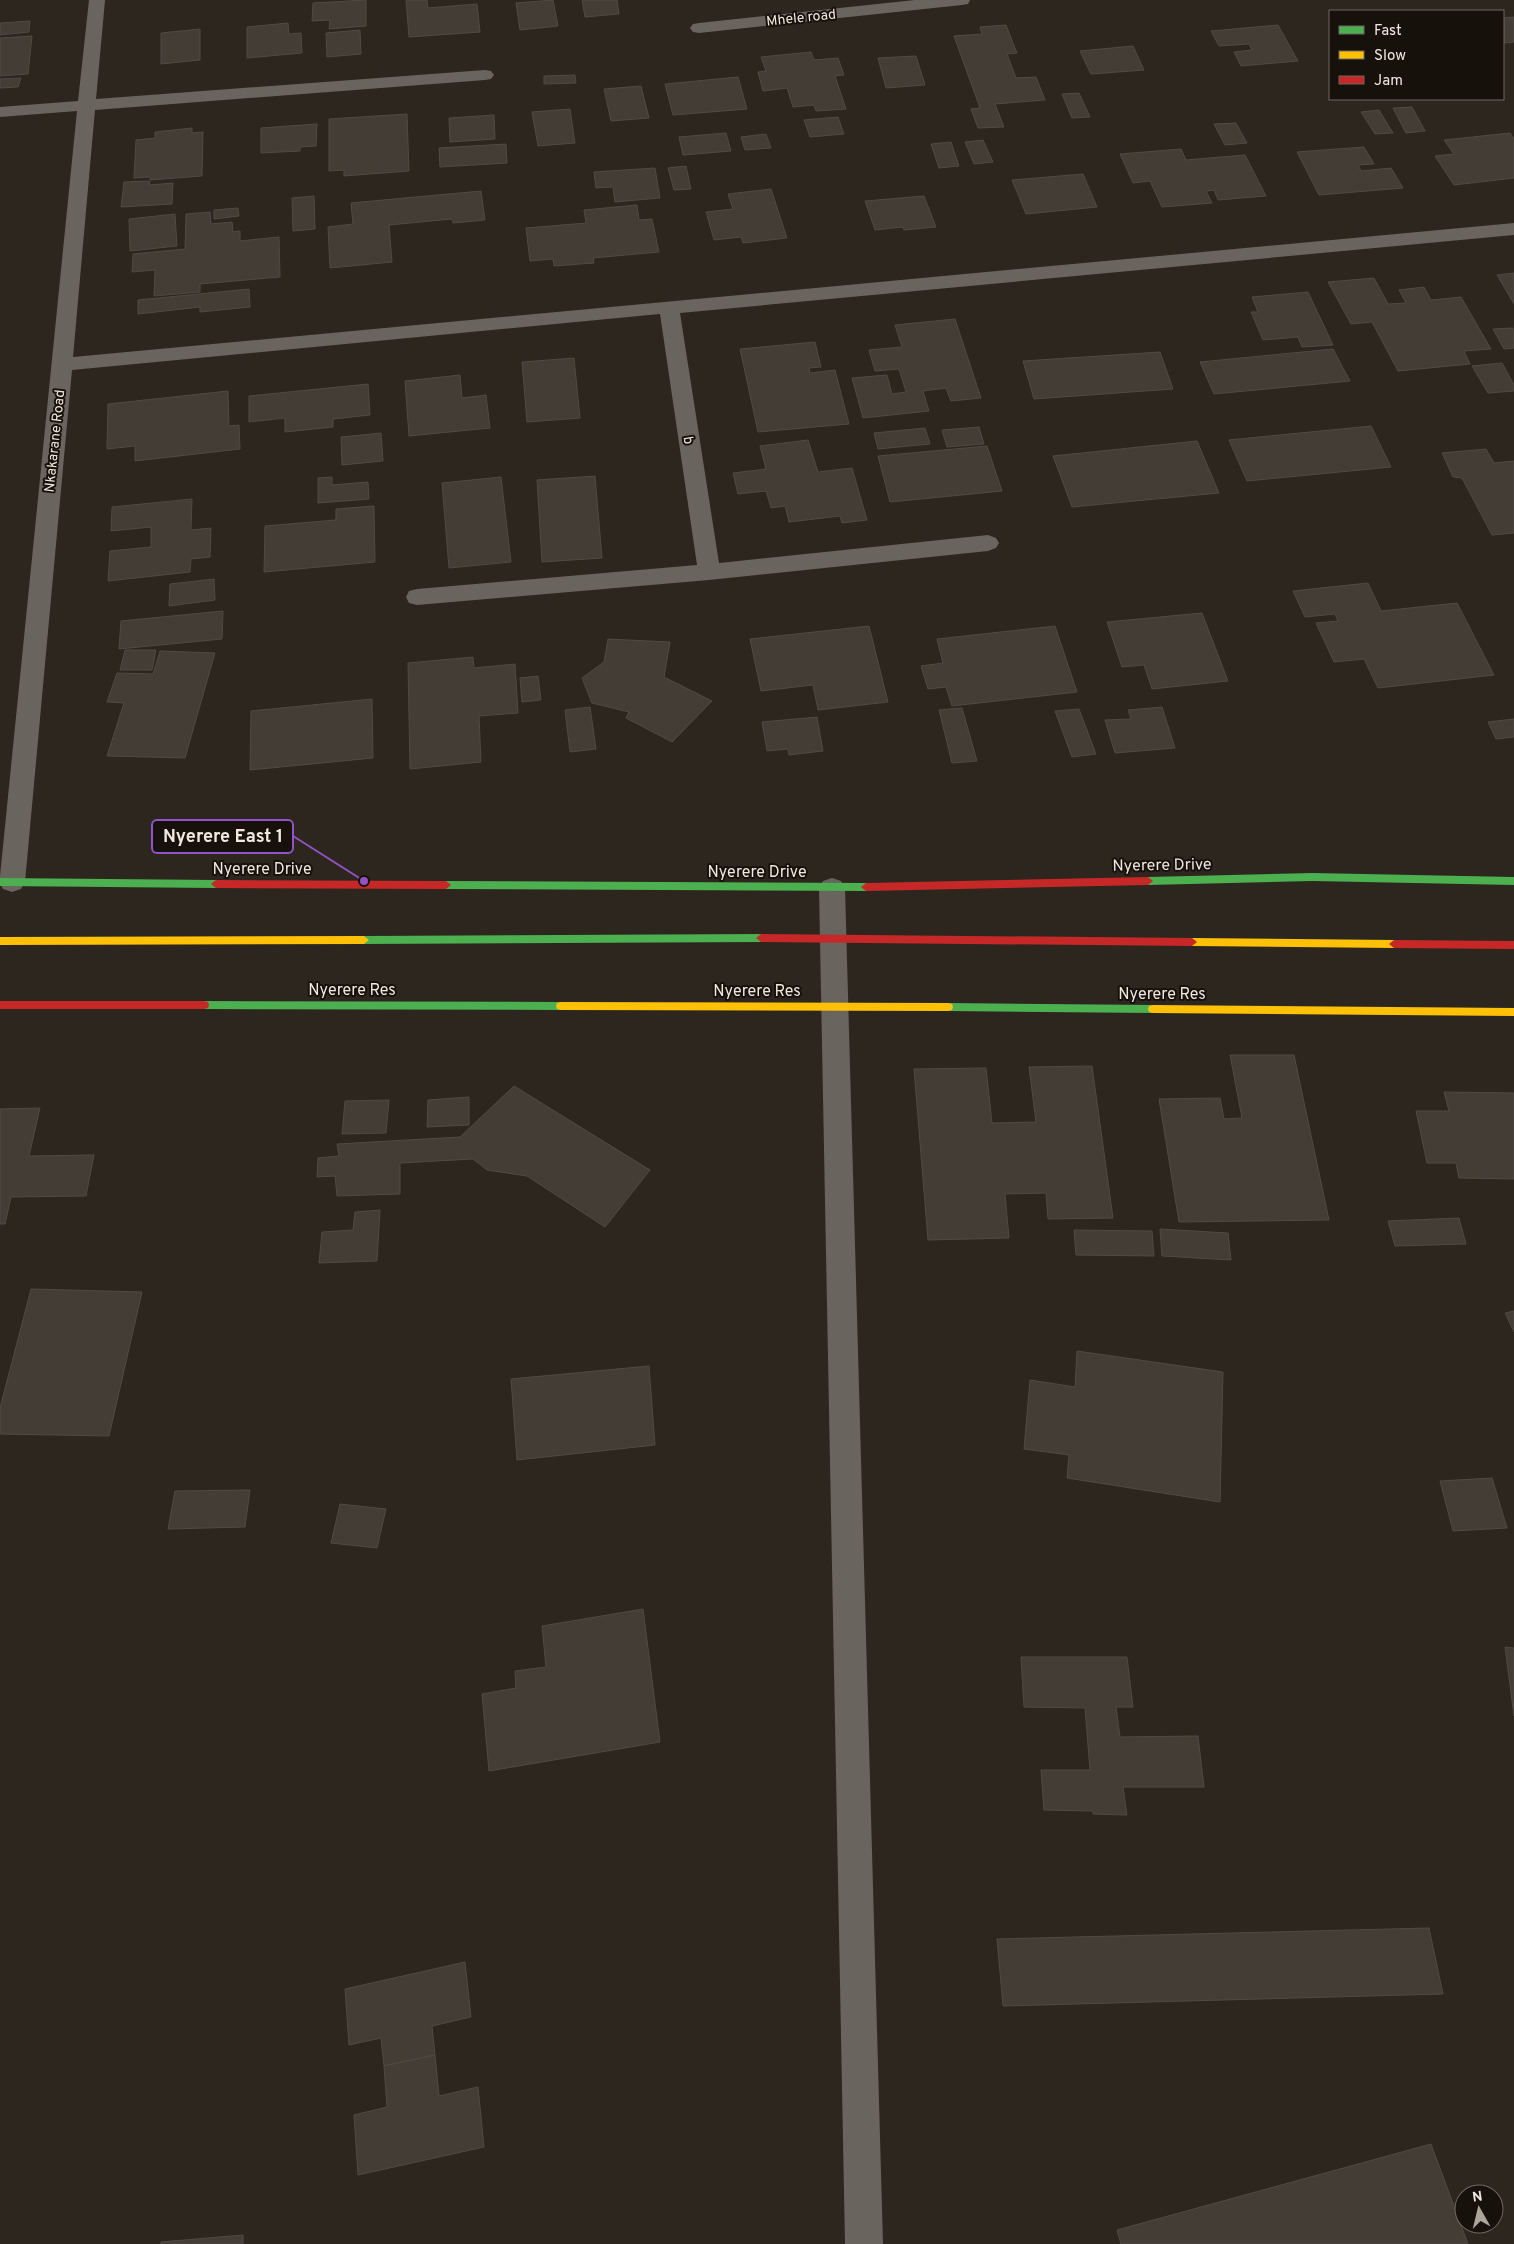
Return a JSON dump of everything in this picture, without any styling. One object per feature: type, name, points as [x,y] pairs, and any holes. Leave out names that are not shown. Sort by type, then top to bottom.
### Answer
[{"type":"main road","name":"Nyerere Drive","points":[[6,882],[832,888],[1313,877],[1514,881]]},
{"type":"main road","points":[[0,941],[834,938],[1514,945]]},
{"type":"main road","name":"Nyerere Res","points":[[0,1005],[835,1006],[1514,1012]]},
{"type":"street","name":"Nkakarane Road","points":[[6,882],[62,364],[96,0]]},
{"type":"street","name":"Mhele road","points":[[699,28],[962,0]]},
{"type":"street","points":[[0,112],[485,75]]},
{"type":"street","points":[[62,364],[1514,229]]},
{"type":"street","name":"b","points":[[669,308],[709,572]]},
{"type":"street","points":[[417,597],[709,572],[988,543]]},
{"type":"street","points":[[832,888],[864,2244]]},
{"type":"building","points":[[366,0],[366,26],[329,29],[330,20],[312,21],[313,3]]},
{"type":"building","points":[[406,0],[427,0],[428,8],[477,4],[480,32],[409,37]]},
{"type":"building","points":[[553,0],[558,26],[520,30],[516,3]]},
{"type":"building","points":[[582,0],[617,0],[619,14],[585,17]]},
{"type":"building","points":[[1514,17],[1514,42],[1504,43],[1504,18]]},
{"type":"building","points":[[30,21],[29,32],[0,35],[0,23]]},
{"type":"building","points":[[288,23],[289,34],[301,33],[302,53],[247,58],[247,27]]},
{"type":"building","points":[[1006,25],[1017,53],[1007,54],[1016,78],[1036,77],[1045,100],[995,104],[1004,127],[978,128],[971,109],[980,108],[954,36],[982,34],[980,27]]},
{"type":"building","points":[[1278,25],[1298,61],[1241,66],[1234,52],[1252,50],[1249,44],[1219,46],[1211,31]]},
{"type":"building","points":[[200,29],[200,60],[161,64],[161,33]]},
{"type":"building","points":[[360,30],[361,54],[327,57],[326,33]]},
{"type":"building","points":[[32,36],[28,74],[0,76],[0,38]]},
{"type":"building","points":[[1133,46],[1144,70],[1091,74],[1080,51]]},
{"type":"building","points":[[811,52],[814,60],[838,58],[844,75],[835,76],[846,109],[816,111],[814,105],[793,107],[787,88],[763,91],[758,72],[766,71],[761,57]]},
{"type":"building","points":[[916,56],[925,85],[886,88],[878,58]]},
{"type":"building","points":[[575,75],[576,83],[544,84],[544,76]]},
{"type":"building","points":[[738,77],[747,109],[673,115],[665,84]]},
{"type":"building","points":[[21,78],[18,87],[0,88],[0,79]]},
{"type":"building","points":[[641,86],[649,118],[611,121],[604,89]]},
{"type":"building","points":[[1079,93],[1090,117],[1072,118],[1062,94]]},
{"type":"building","points":[[1412,107],[1425,131],[1406,133],[1393,108]]},
{"type":"building","points":[[570,109],[575,143],[538,146],[532,112]]},
{"type":"building","points":[[1379,110],[1393,133],[1375,134],[1361,112]]},
{"type":"building","points":[[407,114],[409,171],[344,176],[344,170],[329,171],[329,119]]},
{"type":"building","points":[[494,115],[495,139],[450,142],[449,118]]},
{"type":"building","points":[[838,117],[844,134],[810,137],[804,120]]},
{"type":"building","points":[[1236,123],[1247,143],[1225,145],[1214,124]]},
{"type":"building","points":[[317,124],[316,146],[300,147],[300,151],[261,153],[261,128]]},
{"type":"building","points":[[192,128],[192,133],[203,132],[202,176],[150,180],[150,177],[134,178],[136,140],[155,138],[155,132]]},
{"type":"building","points":[[726,133],[731,151],[683,155],[679,137]]},
{"type":"building","points":[[1510,133],[1514,139],[1514,178],[1454,185],[1435,156],[1454,154],[1444,140]]},
{"type":"building","points":[[766,134],[771,148],[745,150],[741,137]]},
{"type":"building","points":[[983,140],[993,162],[974,164],[965,142]]},
{"type":"building","points":[[951,142],[959,166],[939,168],[931,144]]},
{"type":"building","points":[[506,144],[507,163],[440,167],[439,148]]},
{"type":"building","points":[[1364,147],[1374,164],[1358,165],[1361,171],[1391,168],[1403,188],[1319,195],[1297,152]]},
{"type":"building","points":[[1181,149],[1186,160],[1245,155],[1266,196],[1218,200],[1214,190],[1206,191],[1212,203],[1162,207],[1150,181],[1133,183],[1120,154]]},
{"type":"building","points":[[686,166],[691,189],[674,190],[668,168]]},
{"type":"building","points":[[655,168],[660,198],[615,202],[613,187],[596,188],[594,172]]},
{"type":"building","points":[[1083,174],[1097,207],[1026,214],[1012,180]]},
{"type":"building","points":[[150,181],[149,185],[173,183],[172,204],[121,207],[124,182]]},
{"type":"building","points":[[771,189],[787,238],[743,243],[741,237],[714,240],[706,212],[733,209],[728,194]]},
{"type":"building","points":[[481,191],[485,220],[453,223],[452,219],[389,225],[392,262],[330,268],[328,227],[353,224],[351,203]]},
{"type":"building","points":[[314,196],[315,229],[293,231],[292,198]]},
{"type":"building","points":[[924,196],[936,227],[904,230],[903,227],[875,230],[865,201]]},
{"type":"building","points":[[637,205],[639,220],[652,219],[659,252],[593,258],[594,263],[554,266],[553,259],[530,261],[526,228],[586,223],[584,210]]},
{"type":"building","points":[[238,208],[239,216],[214,219],[214,210]]},
{"type":"building","points":[[210,212],[211,224],[232,222],[233,232],[240,231],[240,241],[279,237],[280,277],[200,284],[200,292],[154,296],[155,270],[132,272],[133,254],[185,249],[186,214]]},
{"type":"building","points":[[175,214],[177,246],[130,251],[129,219]]},
{"type":"building","points":[[1514,273],[1514,304],[1497,275]]},
{"type":"building","points":[[1374,278],[1388,304],[1406,303],[1399,290],[1424,287],[1431,300],[1461,297],[1491,349],[1464,351],[1470,364],[1398,371],[1372,322],[1351,324],[1328,282]]},
{"type":"building","points":[[249,289],[250,307],[200,312],[200,307],[138,314],[138,300]]},
{"type":"building","points":[[1308,292],[1333,345],[1302,347],[1298,337],[1263,340],[1251,312],[1258,312],[1252,297]]},
{"type":"building","points":[[955,319],[981,398],[951,401],[946,388],[923,391],[929,411],[863,418],[852,378],[887,375],[892,394],[906,392],[899,369],[875,371],[869,350],[902,347],[895,325]]},
{"type":"building","points":[[1513,328],[1514,348],[1504,349],[1493,329]]},
{"type":"building","points":[[815,342],[821,367],[809,368],[810,373],[835,370],[849,424],[758,432],[740,349]]},
{"type":"building","points":[[1333,349],[1350,381],[1214,394],[1200,362]]},
{"type":"building","points":[[1160,352],[1173,389],[1034,399],[1023,361]]},
{"type":"building","points":[[574,358],[580,418],[527,422],[522,362]]},
{"type":"building","points":[[1502,363],[1514,385],[1514,391],[1488,393],[1472,366]]},
{"type":"building","points":[[460,375],[462,398],[486,395],[490,428],[409,436],[405,381]]},
{"type":"building","points":[[368,384],[370,415],[333,419],[333,427],[285,432],[285,418],[249,422],[249,396]]},
{"type":"building","points":[[228,391],[229,426],[239,425],[240,449],[135,461],[135,446],[107,449],[108,404]]},
{"type":"building","points":[[1371,426],[1391,467],[1247,481],[1229,440]]},
{"type":"building","points":[[979,427],[984,444],[947,447],[942,430]]},
{"type":"building","points":[[925,428],[930,444],[878,449],[874,433]]},
{"type":"building","points":[[381,433],[383,461],[342,465],[341,437]]},
{"type":"building","points":[[808,440],[818,472],[852,468],[867,520],[842,523],[840,516],[789,522],[785,506],[771,508],[766,491],[738,494],[733,473],[766,469],[760,446]]},
{"type":"building","points":[[1197,441],[1219,493],[1072,507],[1053,456]]},
{"type":"building","points":[[987,446],[1002,491],[890,502],[878,456]]},
{"type":"building","points":[[1486,449],[1494,463],[1514,461],[1514,533],[1492,535],[1462,478],[1453,477],[1442,453]]},
{"type":"building","points":[[595,476],[602,558],[542,562],[537,480]]},
{"type":"building","points":[[332,477],[332,485],[368,482],[369,499],[318,503],[318,478]]},
{"type":"building","points":[[501,477],[511,562],[449,568],[442,483]]},
{"type":"building","points":[[192,499],[191,530],[211,528],[210,557],[191,559],[190,572],[108,581],[110,551],[151,547],[151,527],[111,531],[112,507]]},
{"type":"building","points":[[374,506],[375,562],[264,572],[265,526],[336,520],[336,509]]},
{"type":"building","points":[[214,579],[215,600],[169,606],[170,584]]},
{"type":"building","points":[[1368,583],[1381,611],[1457,603],[1494,675],[1378,688],[1364,659],[1334,662],[1316,623],[1338,621],[1335,614],[1305,617],[1293,591]]},
{"type":"building","points":[[223,611],[222,639],[119,649],[121,621]]},
{"type":"building","points":[[1202,613],[1228,681],[1152,689],[1144,665],[1122,667],[1107,622]]},
{"type":"building","points":[[869,626],[888,702],[818,710],[813,685],[761,691],[750,639]]},
{"type":"building","points":[[1055,626],[1077,692],[952,706],[946,687],[928,689],[921,666],[943,663],[937,639]]},
{"type":"building","points":[[608,639],[670,642],[664,677],[712,701],[672,742],[626,718],[629,712],[592,703],[582,678],[604,662]]},
{"type":"building","points":[[125,650],[156,650],[152,670],[120,670]]},
{"type":"building","points":[[160,651],[215,653],[185,758],[107,756],[124,703],[107,702],[117,673],[153,674]]},
{"type":"building","points":[[473,657],[474,668],[515,664],[518,713],[479,716],[481,762],[410,769],[408,663]]},
{"type":"building","points":[[538,676],[541,700],[522,702],[520,678]]},
{"type":"building","points":[[372,699],[373,758],[250,770],[251,711]]},
{"type":"building","points":[[590,707],[596,749],[570,752],[565,710]]},
{"type":"building","points":[[1162,707],[1175,748],[1115,753],[1105,720],[1131,719],[1128,710]]},
{"type":"building","points":[[962,708],[977,761],[952,763],[939,710]]},
{"type":"building","points":[[1079,709],[1096,754],[1072,757],[1055,711]]},
{"type":"building","points":[[817,717],[823,751],[789,755],[788,749],[767,751],[762,722]]},
{"type":"building","points":[[1514,719],[1514,737],[1496,739],[1488,722]]},
{"type":"building","points":[[1230,1055],[1294,1055],[1329,1220],[1179,1222],[1159,1099],[1220,1098],[1224,1119],[1242,1118]]},
{"type":"building","points":[[1092,1066],[1113,1218],[1048,1219],[1046,1193],[1005,1194],[1009,1238],[928,1240],[914,1069],[986,1068],[992,1123],[1036,1122],[1029,1067]]},
{"type":"building","points":[[514,1086],[650,1170],[605,1227],[527,1176],[487,1170],[473,1159],[400,1163],[400,1194],[337,1196],[335,1176],[317,1177],[318,1158],[339,1156],[337,1144],[460,1137]]},
{"type":"building","points":[[1444,1092],[1514,1093],[1514,1179],[1459,1178],[1456,1163],[1427,1163],[1416,1111],[1449,1111]]},
{"type":"building","points":[[469,1097],[469,1125],[427,1127],[428,1100]]},
{"type":"building","points":[[389,1100],[386,1133],[342,1134],[345,1101]]},
{"type":"building","points":[[40,1108],[29,1156],[94,1155],[86,1196],[11,1197],[5,1224],[0,1224],[0,1109]]},
{"type":"building","points":[[380,1210],[377,1261],[319,1263],[322,1232],[353,1230],[355,1212]]},
{"type":"building","points":[[1459,1218],[1466,1244],[1395,1246],[1388,1221]]},
{"type":"building","points":[[1160,1229],[1228,1233],[1231,1260],[1162,1256]]},
{"type":"building","points":[[1074,1230],[1152,1231],[1154,1256],[1076,1255]]},
{"type":"building","points":[[31,1289],[142,1292],[109,1436],[0,1434],[0,1408]]},
{"type":"building","points":[[1514,1311],[1514,1332],[1505,1313]]},
{"type":"building","points":[[1077,1351],[1223,1372],[1220,1502],[1067,1478],[1069,1455],[1024,1449],[1030,1380],[1075,1387]]},
{"type":"building","points":[[649,1366],[655,1445],[517,1460],[511,1379]]},
{"type":"building","points":[[1492,1478],[1507,1528],[1453,1531],[1440,1481]]},
{"type":"building","points":[[250,1490],[245,1527],[168,1529],[175,1491]]},
{"type":"building","points":[[340,1504],[386,1509],[377,1548],[331,1543]]},
{"type":"building","points":[[643,1609],[660,1742],[489,1771],[482,1694],[516,1688],[515,1671],[546,1667],[542,1626]]},
{"type":"building","points":[[1505,1647],[1514,1648],[1514,1716]]},
{"type":"building","points":[[1021,1657],[1127,1657],[1133,1707],[1116,1707],[1120,1737],[1198,1736],[1204,1787],[1123,1787],[1127,1815],[1093,1814],[1093,1811],[1044,1810],[1041,1770],[1090,1770],[1085,1708],[1024,1707]]},
{"type":"building","points":[[1429,1928],[1443,1994],[1003,2006],[997,1939]]},
{"type":"building","points":[[465,1962],[471,2017],[432,2026],[435,2055],[384,2066],[381,2038],[349,2045],[345,1989]]},
{"type":"building","points":[[435,2055],[439,2096],[478,2087],[484,2147],[358,2175],[354,2115],[387,2107],[384,2066]]},
{"type":"building","points":[[1431,2144],[1454,2206],[1454,2234],[1464,2234],[1468,2244],[1121,2244],[1117,2230]]},
{"type":"building","points":[[243,2235],[243,2244],[161,2244],[161,2242]]},
{"type":"traffic: fast","points":[[1148,881],[1313,877],[1514,881]]},
{"type":"traffic: fast","points":[[0,882],[216,884]]},
{"type":"traffic: fast","points":[[446,885],[866,887]]},
{"type":"traffic: fast","points":[[364,940],[761,938]]},
{"type":"traffic: fast","points":[[204,1005],[561,1006]]},
{"type":"traffic: fast","points":[[948,1007],[1153,1009]]},
{"type":"traffic: slow","points":[[0,941],[364,940]]},
{"type":"traffic: slow","points":[[1192,942],[1394,944]]},
{"type":"traffic: slow","points":[[561,1006],[948,1007]]},
{"type":"traffic: slow","points":[[1153,1009],[1514,1012]]},
{"type":"traffic: jam","points":[[866,887],[1148,881]]},
{"type":"traffic: jam","points":[[216,884],[446,885]]},
{"type":"traffic: jam","points":[[761,938],[1192,942]]},
{"type":"traffic: jam","points":[[1394,944],[1514,945]]},
{"type":"traffic: jam","points":[[0,1005],[204,1005]]},
{"type":"place","name":"Nyerere East 1","points":[[364,881]]}]
